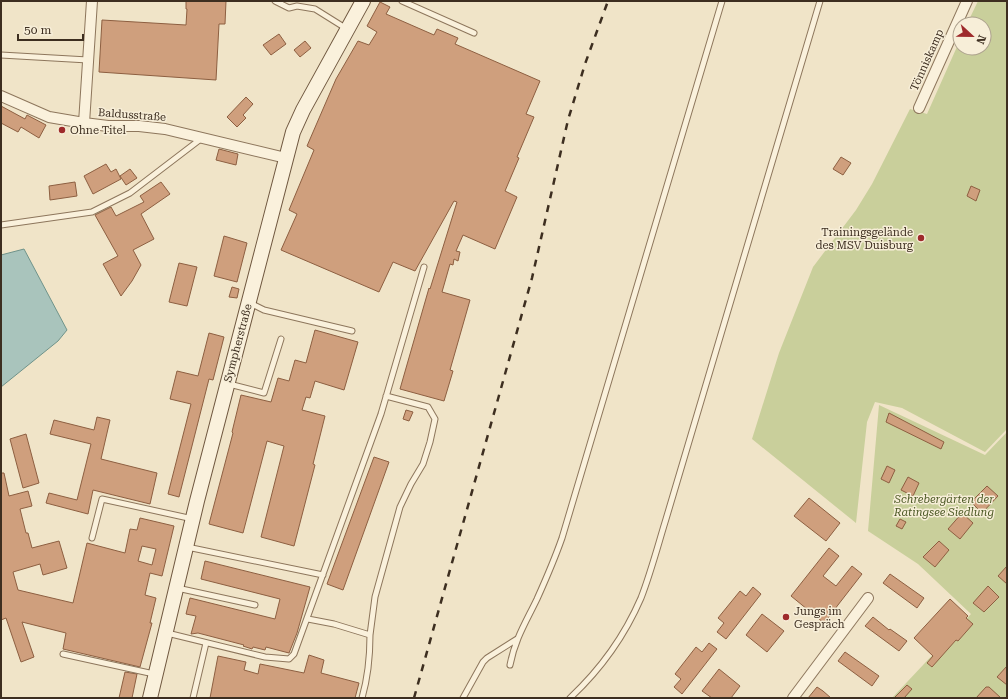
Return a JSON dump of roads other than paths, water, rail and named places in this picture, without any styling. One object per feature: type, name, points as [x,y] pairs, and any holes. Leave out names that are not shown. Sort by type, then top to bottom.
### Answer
[{"type":"street","points":[[84,123],[92,1]]},
{"type":"street","name":"Sympherstraße","points":[[150,698],[193,519],[293,132],[303,110],[363,1]]},
{"type":"street","name":"Tönniskamp","points":[[919,108],[967,1]]},
{"type":"street","name":"Baldusstraße","points":[[1,96],[49,116],[108,126],[139,126],[165,129],[286,158]]},
{"type":"street","points":[[793,698],[868,598]]},
{"type":"lane","points":[[275,1],[289,8],[298,6],[315,9],[348,29]]},
{"type":"lane","points":[[402,1],[474,33]]},
{"type":"lane","points":[[510,665],[513,649],[517,639],[540,591],[562,538],[722,1]]},
{"type":"lane","points":[[570,698],[584,684],[614,647],[627,627],[641,597],[666,518],[820,1]]},
{"type":"lane","points":[[1,55],[88,60]]},
{"type":"lane","points":[[1,226],[92,212],[130,193],[203,137]]},
{"type":"lane","points":[[166,633],[265,657],[288,658],[294,654],[308,619],[337,534],[366,459],[424,267]]},
{"type":"lane","points":[[249,303],[264,310],[352,331]]},
{"type":"lane","points":[[228,384],[264,393],[281,339]]},
{"type":"lane","points":[[362,698],[370,655],[370,635],[375,597],[400,507],[423,464],[435,419],[428,407],[386,396]]},
{"type":"lane","points":[[92,538],[102,499],[193,519]]},
{"type":"lane","points":[[186,547],[323,575]]},
{"type":"lane","points":[[176,587],[254,604]]},
{"type":"lane","points":[[308,619],[334,624],[370,635]]},
{"type":"lane","points":[[463,698],[483,662],[517,639]]},
{"type":"lane","points":[[193,698],[206,643]]},
{"type":"lane","points":[[63,654],[156,674]]},
{"type":"water","points":[[24,249],[67,330],[58,341],[1,387],[1,255]]},
{"type":"railway","points":[[414,698],[532,278],[568,120],[585,64],[608,1]]},
{"type":"place","name":"Ohne Titel","points":[[62,130]]},
{"type":"place","name":"Trainingsgelände des MSV Duisburg","points":[[921,238]]},
{"type":"place","name":"Jungs im Gespräch","points":[[786,617]]},
{"type":"park label","name":"Schrebergärten der Ratingsee Siedlung","points":[[944,505]]}]
